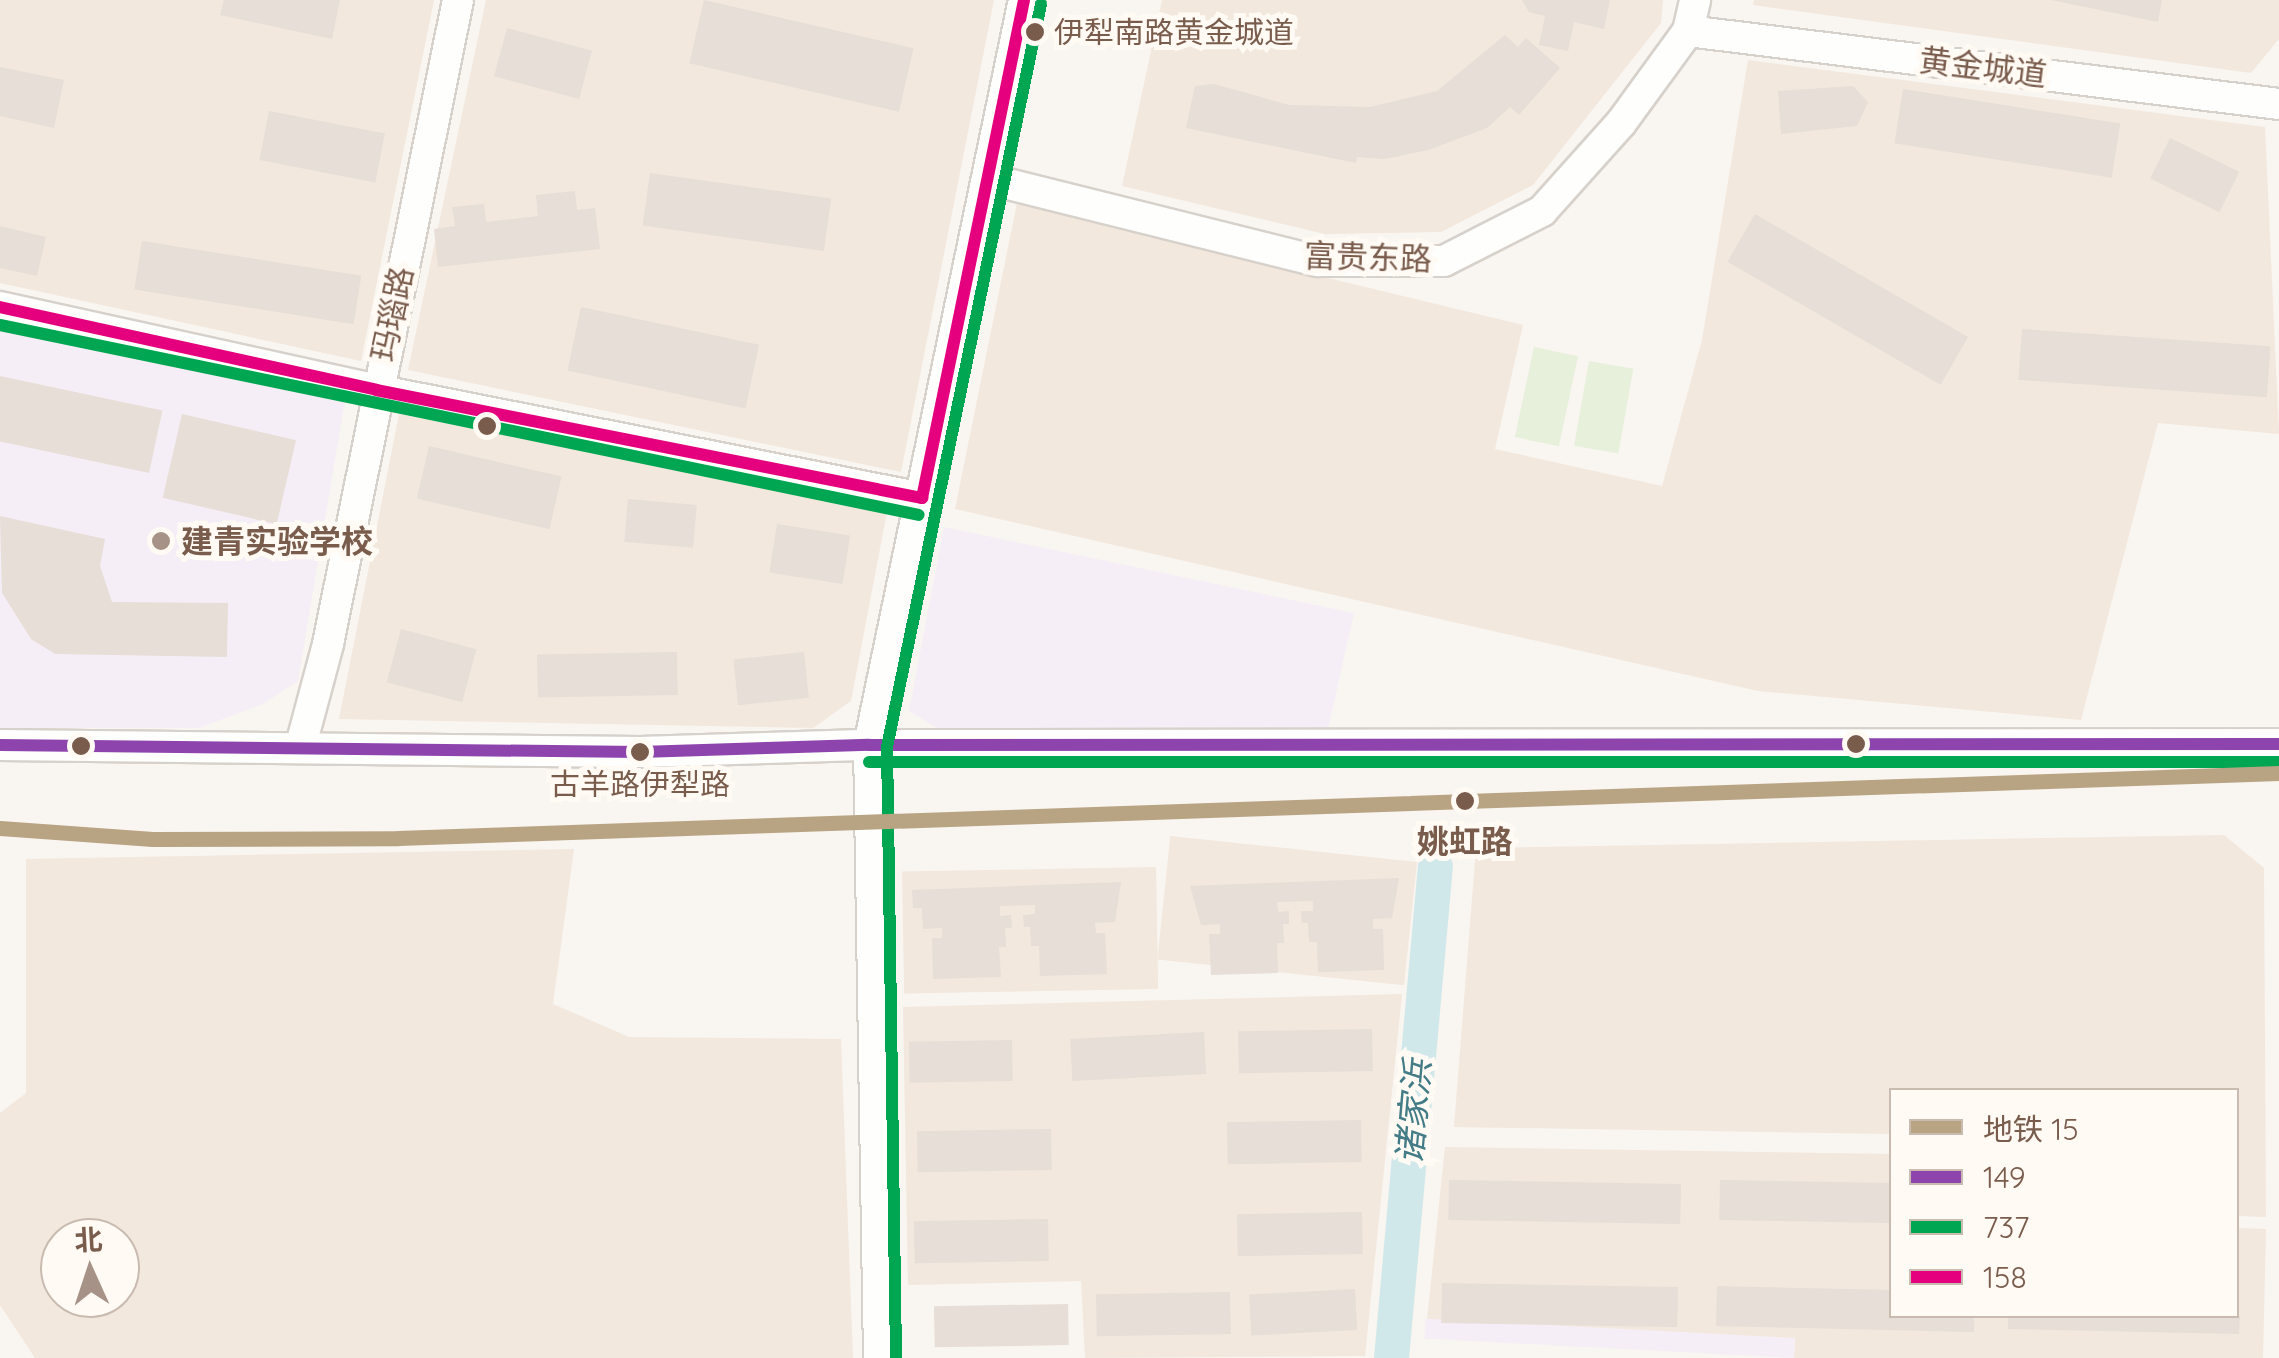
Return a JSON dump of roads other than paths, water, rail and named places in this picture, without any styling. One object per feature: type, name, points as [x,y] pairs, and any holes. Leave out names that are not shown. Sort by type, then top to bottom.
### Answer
[{"type":"street","name":"玛瑙路","points":[[302,745],[328,644],[376,390],[458,0]]},
{"type":"street","points":[[880,1358],[870,745],[1024,0]]},
{"type":"street","name":"富贵东路","points":[[988,180],[1318,262],[1444,261],[1542,211],[1621,123],[1688,31],[1696,0]]},
{"type":"street","name":"黄金城道","points":[[1688,31],[2279,104]]},
{"type":"street","points":[[0,307],[376,390],[922,498]]},
{"type":"street","points":[[0,745],[302,745],[640,752],[870,745],[2279,744]]},
{"type":"waterway","name":"诸家浜","points":[[1391,1358],[1435,866]]},
{"type":"metro line","name":"15","points":[[0,828],[153,839],[398,838],[2279,773]]},
{"type":"place","name":"伊犁南路黄金城道","points":[[1035,32]]},
{"type":"place","name":"建青实验学校","points":[[161,541]]},
{"type":"place","name":"古羊路伊犁路","points":[[640,752]]},
{"type":"place","name":"姚虹路","points":[[1465,801]]}]
